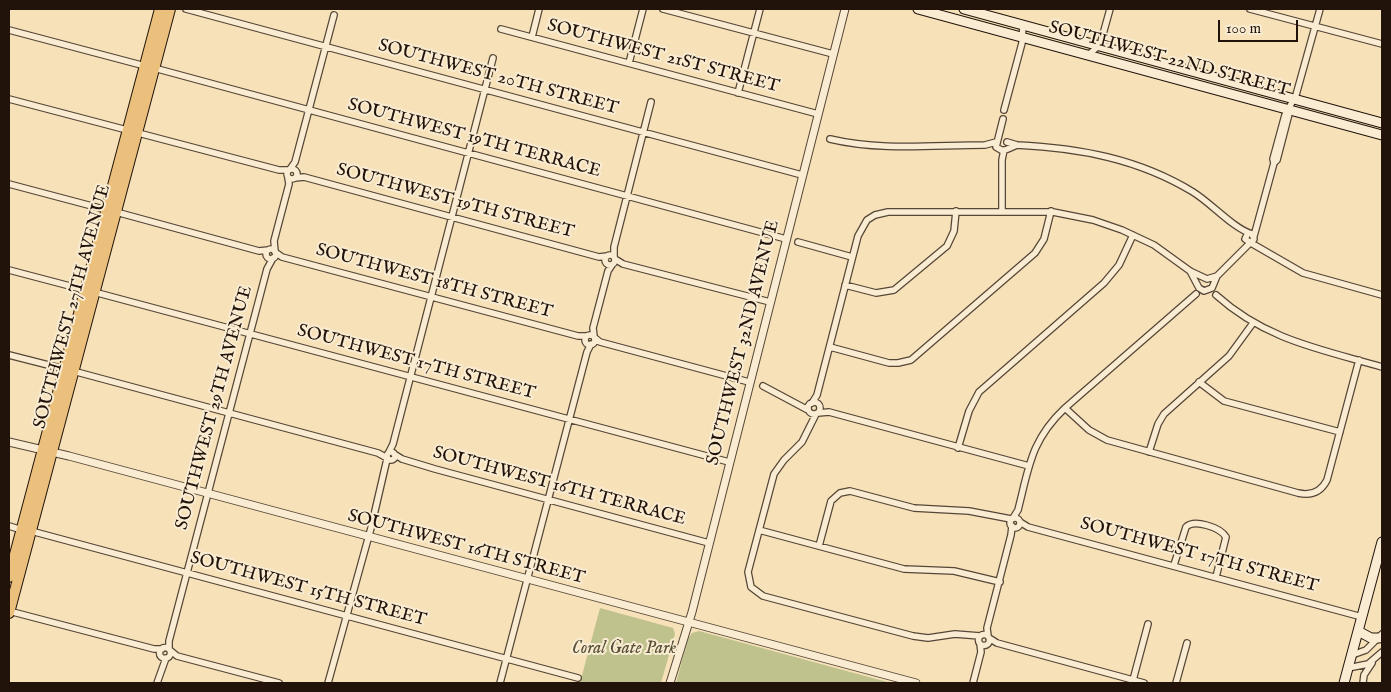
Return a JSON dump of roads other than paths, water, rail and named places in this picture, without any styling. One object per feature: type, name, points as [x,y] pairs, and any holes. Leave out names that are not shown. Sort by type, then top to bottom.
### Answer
[{"type":"highway","name":"SOUTHWEST 27TH AVENUE","points":[[149,67],[160,9]]},
{"type":"highway","name":"SOUTHWEST 27TH AVENUE","points":[[9,612],[26,530],[89,287],[149,67],[168,12]]},
{"type":"highway","name":"SOUTHWEST 27TH AVENUE","points":[[69,370],[92,302],[89,287]]},
{"type":"highway","name":"SOUTHWEST 27TH AVENUE","points":[[9,577],[26,530]]},
{"type":"main road","name":"SOUTHWEST 22ND STREET","points":[[918,9],[1382,135]]},
{"type":"main road","name":"SOUTHWEST 22ND STREET","points":[[968,10],[1382,124]]},
{"type":"main road","points":[[966,22],[968,10]]},
{"type":"main road","points":[[1344,683],[1382,542]]},
{"type":"main road","points":[[1358,631],[1371,638],[1380,636]]},
{"type":"street","name":"SOUTHWEST 20TH STREET","points":[[186,9],[802,175]]},
{"type":"street","points":[[532,37],[539,9]]},
{"type":"street","points":[[629,63],[643,9]]},
{"type":"street","points":[[663,9],[833,54]]},
{"type":"street","points":[[738,92],[760,9]]},
{"type":"street","name":"SOUTHWEST 32ND AVENUE","points":[[670,683],[709,543],[845,9]]},
{"type":"street","points":[[1088,55],[1100,45],[1110,9]]},
{"type":"street","points":[[1250,9],[1382,44]]},
{"type":"street","points":[[1190,271],[1199,288],[1206,291],[1212,288],[1216,276],[1250,238],[1257,223],[1285,115],[1290,110],[1294,99],[1320,9]]},
{"type":"street","name":"SOUTHWEST 29TH AVENUE","points":[[165,653],[334,15]]},
{"type":"street","points":[[1004,110],[1024,37],[1023,24]]},
{"type":"street","name":"SOUTHWEST 21ST STREET","points":[[501,29],[818,114]]},
{"type":"street","name":"SOUTHWEST 19TH TERRACE","points":[[9,30],[786,239]]},
{"type":"street","points":[[328,683],[387,469],[493,58]]},
{"type":"street","name":"SOUTHWEST 19TH STREET","points":[[9,99],[132,130],[610,260]]},
{"type":"street","points":[[500,683],[652,102]]},
{"type":"street","points":[[1002,211],[1001,145],[1003,119]]},
{"type":"street","points":[[830,139],[882,146],[1017,145],[1080,150],[1139,166],[1193,192],[1239,227],[1260,248],[1303,273],[1382,295]]},
{"type":"street","points":[[9,184],[271,254]]},
{"type":"street","points":[[845,284],[876,293],[894,290],[947,246],[954,231],[956,211]]},
{"type":"street","points":[[830,347],[889,363],[903,363],[918,354],[1035,253],[1044,239],[1051,211]]},
{"type":"street","points":[[810,424],[809,411],[811,403],[817,395],[852,257],[860,230],[871,217],[892,212],[1051,211],[1093,220],[1133,235],[1161,249],[1190,271],[1207,279],[1216,276]]},
{"type":"street","points":[[958,448],[969,410],[979,392],[1108,280],[1119,265],[1133,235]]},
{"type":"street","points":[[798,242],[852,257]]},
{"type":"street","name":"SOUTHWEST 18TH STREET","points":[[271,254],[749,382]]},
{"type":"street","points":[[610,260],[770,302]]},
{"type":"street","name":"SOUTHWEST 17TH STREET","points":[[9,270],[89,287],[250,334],[729,462]]},
{"type":"street","points":[[973,683],[1029,466],[1040,436],[1065,408],[1196,294]]},
{"type":"street","points":[[1216,295],[1253,323],[1294,343],[1382,367]]},
{"type":"street","points":[[1149,452],[1161,417],[1233,352],[1253,323]]},
{"type":"street","name":"SOUTHWEST 16TH TERRACE","points":[[9,354],[709,543]]},
{"type":"street","points":[[1065,408],[1083,426],[1099,437],[1307,494],[1318,492],[1327,480],[1359,360]]},
{"type":"street","points":[[1200,382],[1212,394],[1224,401],[1340,432]]},
{"type":"street","points":[[764,386],[797,402],[809,411],[817,413],[829,412]]},
{"type":"street","points":[[817,395],[819,405],[817,413],[802,442],[784,460],[774,474],[748,572],[750,585],[763,596],[914,636],[928,638],[955,634],[970,636],[1144,683]]},
{"type":"street","points":[[797,402],[819,405],[829,412],[1029,466]]},
{"type":"street","name":"SOUTHWEST 16TH STREET","points":[[9,442],[916,683]]},
{"type":"street","name":"SOUTHWEST 17TH STREET","points":[[819,546],[830,504],[835,496],[840,493],[854,492],[914,508],[969,511],[1003,519],[1362,616]]},
{"type":"street","points":[[1174,566],[1185,528],[1189,524],[1195,523],[1224,534],[1226,543],[1216,577]]},
{"type":"street","name":"SOUTHWEST 15TH STREET","points":[[9,526],[578,678]]},
{"type":"street","points":[[759,530],[904,569],[960,571],[1000,582]]},
{"type":"street","points":[[9,612],[279,683]]},
{"type":"street","points":[[1133,680],[1148,624]]},
{"type":"street","points":[[1352,655],[1366,650],[1380,636]]},
{"type":"street","points":[[1176,683],[1187,643]]},
{"type":"street","points":[[1363,683],[1364,675],[1373,661],[1382,652]]},
{"type":"street","points":[[157,683],[165,653]]},
{"type":"street","points":[[1348,668],[1358,667],[1373,661]]},
{"type":"park label","name":"Coral Gate Park","points":[[624,649]]}]
